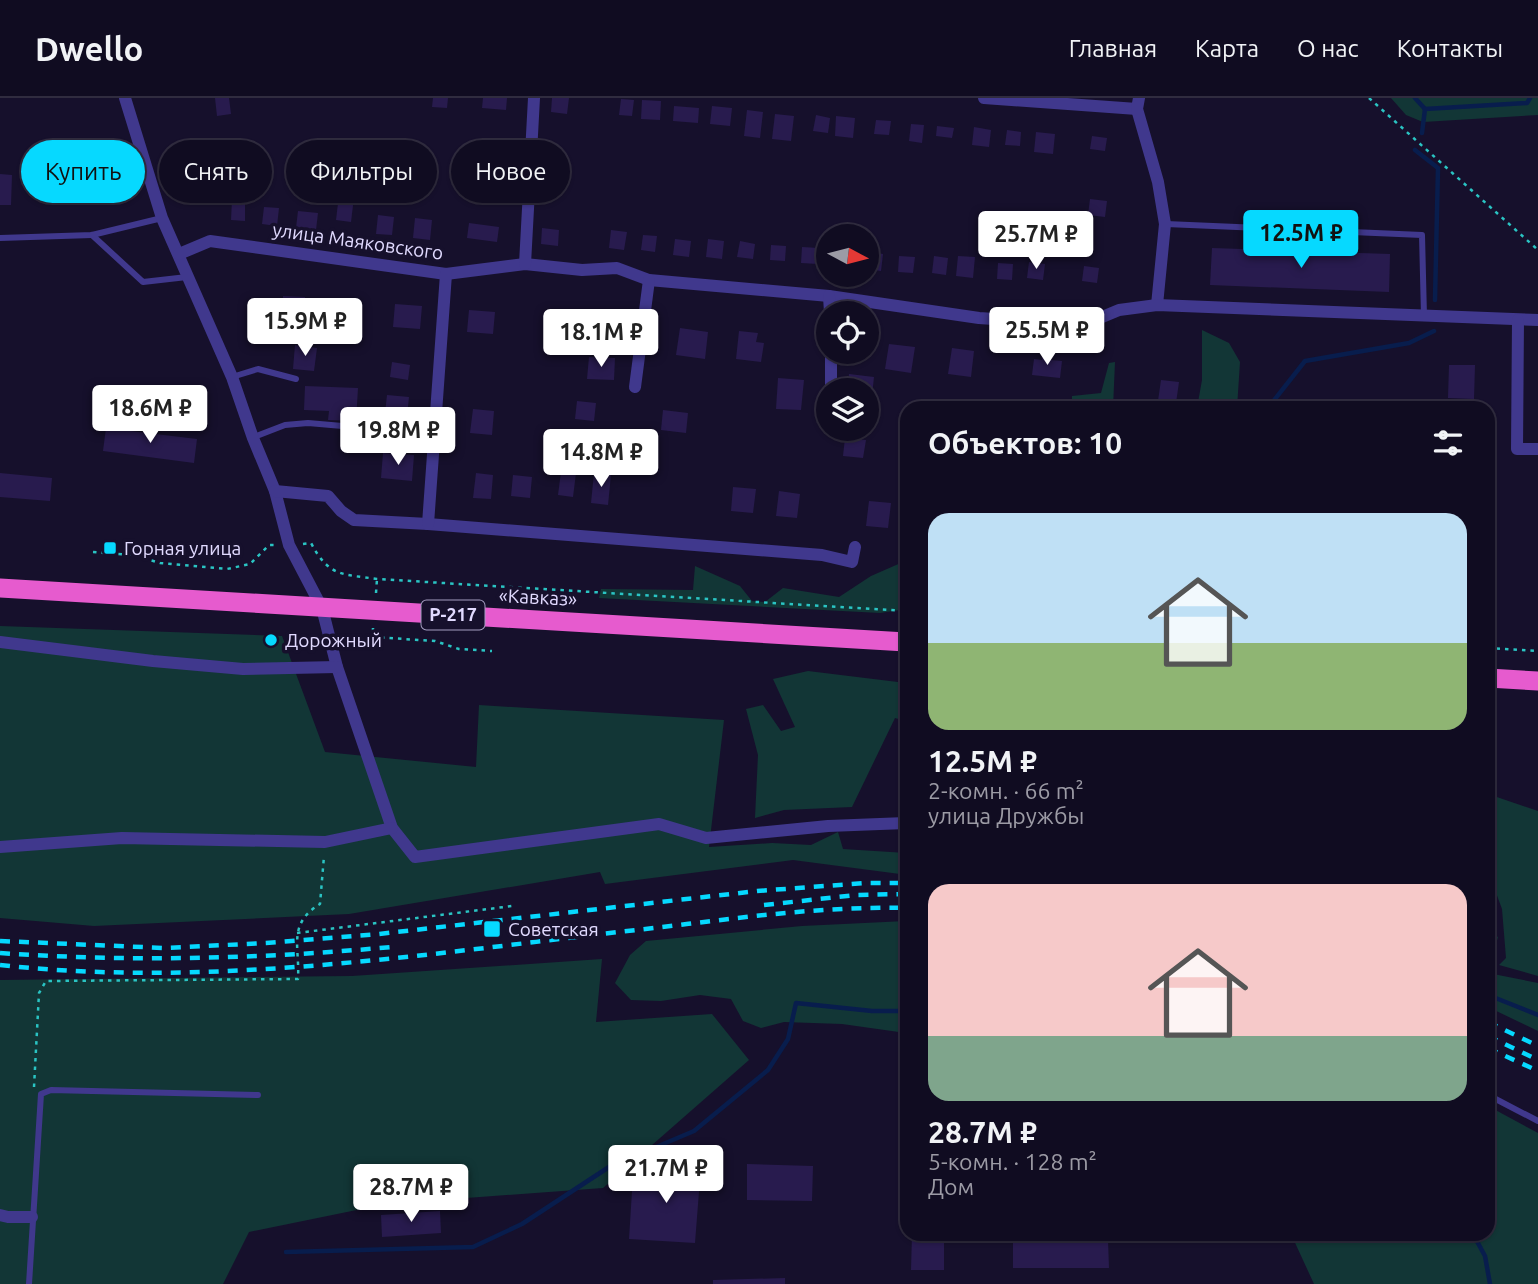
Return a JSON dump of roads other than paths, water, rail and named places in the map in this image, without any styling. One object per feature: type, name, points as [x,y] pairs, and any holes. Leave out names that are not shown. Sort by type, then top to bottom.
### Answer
[{"type":"highway","name":"«Кавказ»","points":[[0,587],[900,642]]},
{"type":"highway","points":[[1495,678],[1538,681]]},
{"type":"street","points":[[125,98],[162,218],[232,377],[275,491],[289,545],[322,608],[337,667],[392,828],[415,857],[659,824],[706,838],[828,826],[900,822]]},
{"type":"street","points":[[525,264],[534,98]]},
{"type":"street","points":[[984,98],[1138,104],[1158,182],[1165,224],[1157,305]]},
{"type":"street","name":"улица Маяковского","points":[[179,254],[210,240],[446,274],[525,264],[582,270],[617,268],[649,281],[829,296],[979,318],[1083,325],[1119,310],[1157,305],[1538,320]]},
{"type":"street","points":[[428,524],[446,274]]},
{"type":"street","points":[[635,387],[649,281]]},
{"type":"street","points":[[829,296],[829,301]]},
{"type":"street","points":[[1518,320],[1517,449],[1538,449]]},
{"type":"street","points":[[275,491],[328,496],[341,511],[354,520],[822,555],[852,562],[855,547]]},
{"type":"street","points":[[0,642],[243,669],[337,667]]},
{"type":"street","points":[[0,847],[122,838],[325,842],[392,828]]},
{"type":"street","points":[[0,1214],[8,1217],[32,1217]]},
{"type":"lane","points":[[0,238],[92,235],[162,218]]},
{"type":"lane","points":[[1165,224],[1422,235],[1424,316]]},
{"type":"lane","points":[[92,235],[143,282],[187,277]]},
{"type":"lane","points":[[232,377],[258,369],[296,379]]},
{"type":"lane","points":[[253,438],[285,425],[309,423],[354,427]]},
{"type":"lane","points":[[29,1284],[41,1094],[51,1090],[258,1095]]},
{"type":"lane","points":[[1495,1100],[1538,1121]]},
{"type":"waterway","points":[[1415,98],[1425,109]]},
{"type":"waterway","points":[[1422,133],[1425,109],[1527,103],[1530,98]]},
{"type":"waterway","points":[[1415,150],[1438,168],[1435,300]]},
{"type":"waterway","points":[[1274,401],[1305,361],[1409,343],[1434,331]]},
{"type":"waterway","points":[[1495,998],[1538,1015]]},
{"type":"waterway","points":[[286,1252],[473,1247],[522,1224],[609,1167],[694,1131],[768,1070],[788,1039],[796,1003],[872,1011],[900,1011]]},
{"type":"waterway","points":[[1477,1241],[1485,1256],[1490,1284]]},
{"type":"railway","points":[[0,941],[164,948],[266,943],[379,934],[757,891],[900,883]]},
{"type":"railway","points":[[764,905],[856,895],[900,894]]},
{"type":"railway","points":[[0,965],[164,973],[246,970],[409,957],[780,913],[900,908]]},
{"type":"railway","points":[[0,953],[98,958],[196,958],[391,947]]},
{"type":"railway","points":[[1495,1025],[1538,1046]]},
{"type":"railway","points":[[1495,1039],[1538,1060]]},
{"type":"railway","points":[[1495,1051],[1538,1071]]},
{"type":"place","name":"Горная улица","points":[[110,548]]},
{"type":"place","name":"Дорожный","points":[[271,640]]},
{"type":"place","name":"Советская","points":[[492,929]]}]
